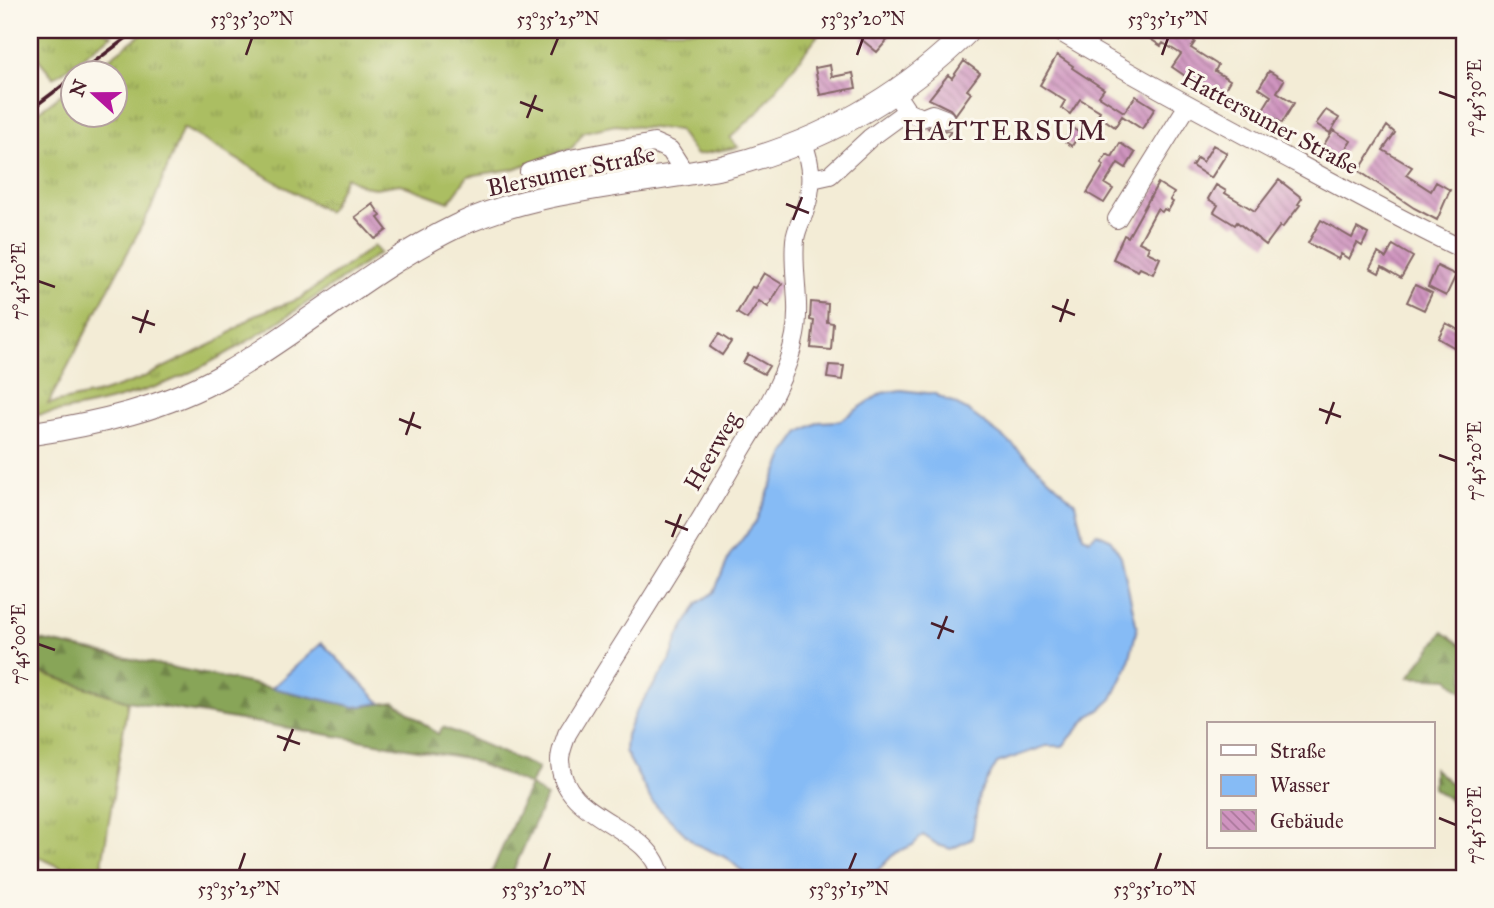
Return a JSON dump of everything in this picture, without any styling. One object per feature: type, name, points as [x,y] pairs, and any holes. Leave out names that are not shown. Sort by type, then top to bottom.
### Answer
[{"type":"main road","name":"Blersumer Straße","points":[[30,434],[126,415],[189,392],[225,374],[416,247],[478,217],[527,202],[570,193],[750,161],[803,143],[865,112],[901,102],[932,66],[969,30]]},
{"type":"street","name":"Hattersumer Straße","points":[[1057,30],[1151,86],[1391,215],[1464,250]]},
{"type":"street","points":[[812,179],[830,175],[870,138],[901,102],[922,118],[932,114],[945,119]]},
{"type":"street","points":[[1117,219],[1188,104]]},
{"type":"street","points":[[529,172],[570,159],[654,143],[670,150],[682,175]]},
{"type":"street","name":"Heerweg","points":[[662,878],[652,854],[586,807],[569,791],[562,775],[560,758],[567,734],[710,504],[783,373],[795,335],[798,298],[795,235],[806,208],[812,179],[810,161],[803,143]]},
{"type":"street","points":[[570,159],[570,193]]},
{"type":"green space","points":[[30,30],[101,30],[112,35],[78,60],[60,60],[60,74],[54,78],[30,49]]},
{"type":"green space","points":[[147,30],[811,30],[818,35],[760,110],[730,138],[738,147],[696,155],[678,130],[615,125],[584,132],[572,148],[513,169],[468,176],[449,202],[400,184],[375,188],[363,186],[346,177],[328,212],[183,128],[152,206],[48,404],[100,393],[138,380],[217,342],[257,314],[299,299],[374,246],[380,253],[260,333],[185,375],[109,401],[30,416],[30,118],[60,95],[60,130],[130,130],[130,60],[107,60]]},
{"type":"green space","points":[[1443,632],[1464,647],[1464,693],[1448,679],[1409,677]]},
{"type":"green space","points":[[30,638],[355,707],[395,702],[438,734],[443,727],[538,768],[530,785],[465,758],[128,701],[30,669]]},
{"type":"green space","points":[[30,669],[128,701],[100,878],[84,878],[30,853]]},
{"type":"green space","points":[[1434,769],[1464,794],[1458,806],[1434,789]]},
{"type":"green space","points":[[530,785],[546,797],[510,878],[489,878]]},
{"type":"water","points":[[901,390],[935,394],[967,410],[1012,444],[1075,503],[1083,536],[1089,539],[1097,533],[1110,539],[1121,556],[1137,628],[1128,666],[1112,699],[1089,716],[1063,746],[1046,746],[997,763],[979,795],[972,839],[951,849],[938,845],[923,835],[913,845],[895,853],[870,878],[750,878],[727,858],[695,844],[652,802],[625,751],[626,735],[636,711],[670,661],[678,637],[698,603],[714,592],[730,555],[756,521],[785,453],[800,432],[819,422],[839,421],[882,393]]},
{"type":"water","points":[[322,643],[381,703],[355,707],[272,688]]},
{"type":"building","points":[[870,30],[896,30],[877,52],[861,39]]},
{"type":"building","points":[[1137,30],[1177,30],[1195,42],[1191,48],[1218,65],[1215,71],[1230,80],[1219,99],[1172,67],[1181,54],[1163,43],[1161,46]]},
{"type":"building","points":[[1057,55],[1104,89],[1099,96],[1124,112],[1136,96],[1155,108],[1142,129],[1122,116],[1115,127],[1098,115],[1100,111],[1080,99],[1070,114],[1061,108],[1065,101],[1040,85]]},
{"type":"building","points":[[964,61],[980,73],[967,90],[971,93],[955,115],[950,109],[929,99],[948,75],[952,78]]},
{"type":"building","points":[[830,65],[832,77],[853,73],[856,88],[820,95],[815,68]]},
{"type":"building","points":[[1269,71],[1284,80],[1277,92],[1294,103],[1282,123],[1262,111],[1271,96],[1259,88]]},
{"type":"building","points":[[1326,110],[1339,118],[1330,133],[1316,124]]},
{"type":"building","points":[[932,126],[951,131],[944,141],[928,128]]},
{"type":"building","points":[[1387,126],[1395,133],[1383,150],[1412,167],[1406,175],[1431,191],[1436,182],[1450,190],[1437,220],[1359,171]]},
{"type":"building","points":[[1072,128],[1080,133],[1072,146],[1064,141]]},
{"type":"building","points":[[1333,130],[1351,141],[1337,162],[1320,151]]},
{"type":"building","points":[[1120,143],[1135,153],[1126,168],[1118,163],[1105,184],[1113,189],[1104,203],[1087,193],[1104,165],[1101,163],[1107,154],[1112,157]]},
{"type":"building","points":[[1213,145],[1227,153],[1211,178],[1192,166],[1197,158],[1203,162]]},
{"type":"building","points":[[1279,180],[1302,198],[1298,204],[1300,205],[1266,245],[1237,222],[1235,225],[1214,212],[1218,205],[1208,199],[1216,185],[1255,211]]},
{"type":"building","points":[[1158,183],[1174,193],[1168,211],[1157,209],[1139,242],[1149,247],[1147,252],[1160,258],[1153,274],[1140,268],[1138,271],[1113,259],[1124,235],[1128,237]]},
{"type":"building","points":[[373,204],[381,216],[378,218],[387,230],[375,239],[355,217]]},
{"type":"building","points":[[1321,220],[1352,238],[1357,228],[1368,234],[1362,246],[1357,243],[1349,259],[1341,254],[1338,259],[1308,243]]},
{"type":"building","points":[[1393,245],[1413,257],[1401,278],[1382,267],[1379,273],[1370,268],[1378,253],[1386,258]]},
{"type":"building","points":[[1437,266],[1456,275],[1446,296],[1428,287]]},
{"type":"building","points":[[764,273],[782,284],[768,307],[759,301],[747,319],[737,313],[752,287],[755,288]]},
{"type":"building","points":[[1415,285],[1432,293],[1424,310],[1407,302]]},
{"type":"building","points":[[811,302],[828,304],[827,322],[833,323],[831,350],[811,348],[814,321],[810,320]]},
{"type":"building","points":[[1446,323],[1464,333],[1464,353],[1438,338]]},
{"type":"building","points":[[719,334],[731,342],[722,355],[710,347]]},
{"type":"building","points":[[748,354],[769,366],[764,374],[743,363]]},
{"type":"building","points":[[829,365],[844,366],[842,380],[827,378]]},
{"type":"railway","points":[[97,60],[137,30]]},
{"type":"railway","points":[[30,110],[60,88]]},
{"type":"district","name":"HATTERSUM","points":[[1005,130]]}]
